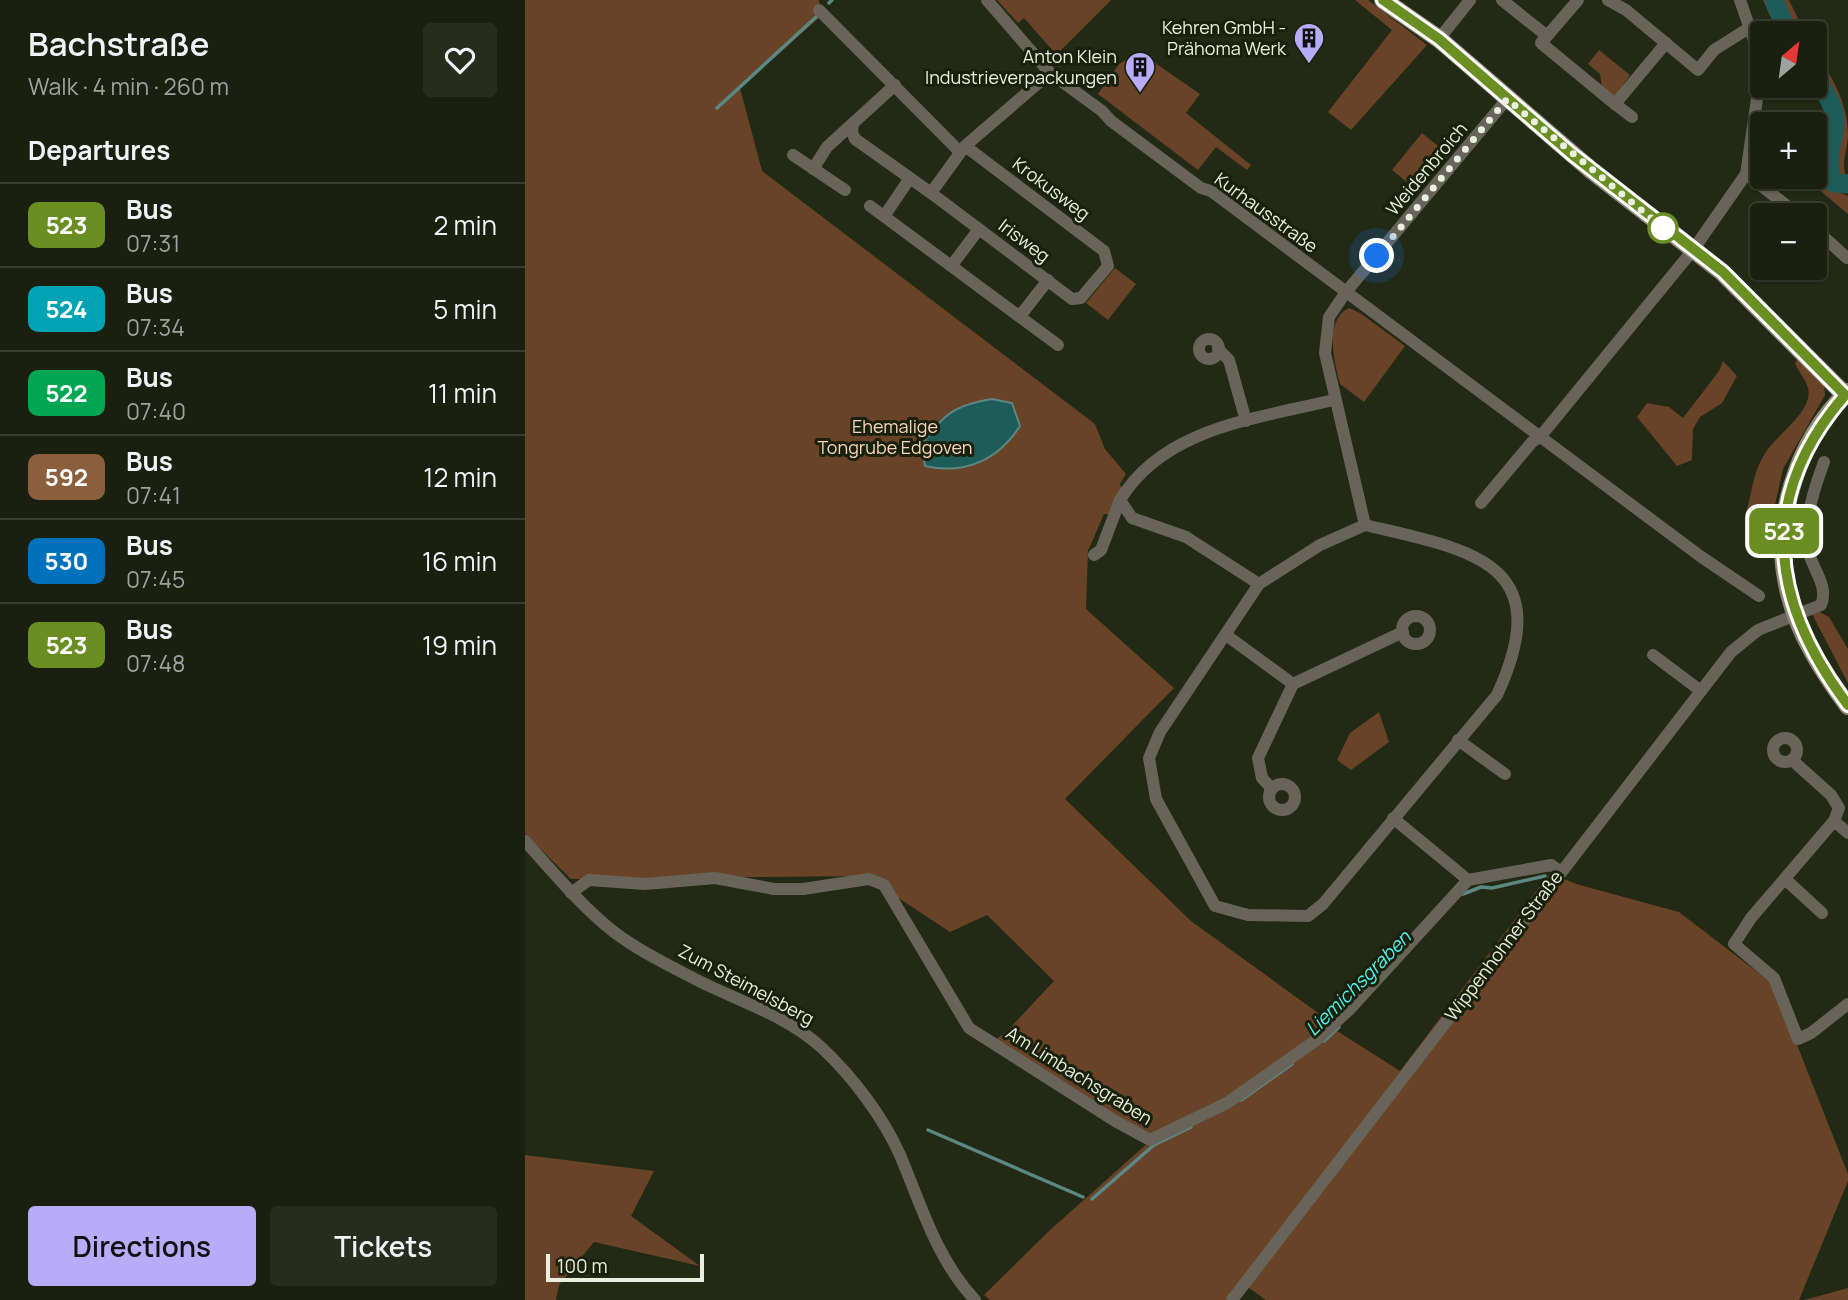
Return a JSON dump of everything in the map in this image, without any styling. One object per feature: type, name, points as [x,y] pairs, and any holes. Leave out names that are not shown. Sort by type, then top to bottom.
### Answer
[{"type":"main road","points":[[1383,0],[1439,39],[1507,99],[1739,288],[1847,395],[1807,450],[1789,497],[1783,551],[1788,593],[1795,614],[1820,666],[1848,706]]},
{"type":"street","name":"Kurhausstraße","points":[[987,0],[1050,73],[1126,133],[1201,188],[1211,191],[1540,437],[1759,596]]},
{"type":"street","points":[[1439,39],[1470,0]]},
{"type":"street","points":[[1502,0],[1546,36]]},
{"type":"street","points":[[1577,0],[1541,43],[1632,117]]},
{"type":"street","points":[[1608,0],[1626,10],[1698,70],[1714,50],[1749,28]]},
{"type":"street","points":[[1482,503],[1532,442],[1540,437],[1693,250],[1746,174],[1759,85],[1759,55],[1740,0]]},
{"type":"street","name":"Krokusweg","points":[[822,12],[962,149],[1104,251],[1108,266]]},
{"type":"street","points":[[1615,104],[1665,43]]},
{"type":"street","points":[[930,193],[962,149],[1050,73]]},
{"type":"street","points":[[813,169],[827,147],[895,85]]},
{"type":"street","name":"Weidenbroich","points":[[1365,525],[1333,400],[1325,353],[1329,317],[1346,292],[1507,99]]},
{"type":"street","name":"Irisweg","points":[[853,124],[855,139],[1072,299],[1081,298],[1108,266]]},
{"type":"street","points":[[793,155],[845,190]]},
{"type":"street","points":[[1746,174],[1783,203]]},
{"type":"street","points":[[885,215],[910,177]]},
{"type":"street","points":[[870,206],[1058,345]]},
{"type":"street","name":"Irisweg","points":[[952,265],[979,229]]},
{"type":"street","points":[[1827,240],[1847,258]]},
{"type":"street","name":"Irisweg","points":[[1020,316],[1048,280]]},
{"type":"street","points":[[1199,341],[1203,357],[1213,357],[1218,349],[1229,360],[1246,421]]},
{"type":"street","points":[[1094,555],[1101,550],[1120,500],[1134,478],[1183,441],[1199,433],[1333,400]]},
{"type":"street","name":"Wippenhohner Straße","points":[[1232,1300],[1739,644],[1758,630],[1821,605],[1824,587],[1809,559],[1807,535],[1810,502],[1824,462]]},
{"type":"street","points":[[1120,500],[1132,518],[1186,537],[1259,584]]},
{"type":"street","points":[[1365,525],[1447,545],[1482,558],[1507,581],[1519,616],[1506,676],[1497,695],[1323,904],[1308,916],[1248,915],[1215,906],[1156,799],[1149,758],[1160,732],[1259,584],[1320,545],[1365,525]]},
{"type":"street","points":[[1272,789],[1262,778],[1258,758],[1293,684],[1403,632]]},
{"type":"street","points":[[1226,635],[1293,684]]},
{"type":"street","points":[[1653,655],[1701,691]]},
{"type":"street","points":[[1458,740],[1506,774]]},
{"type":"street","points":[[1792,760],[1831,795],[1839,808],[1834,821],[1751,918],[1734,944],[1775,978],[1798,1039],[1811,1033],[1848,1004]]},
{"type":"street","points":[[1393,818],[1468,880],[1551,866],[1561,872]]},
{"type":"street","points":[[1834,821],[1848,833]]},
{"type":"street","name":"Zum Steimelsberg","points":[[525,841],[571,892],[615,932],[697,979],[793,1027],[823,1048],[877,1112],[899,1154],[926,1223],[947,1267],[975,1300]]},
{"type":"street","name":"Am Limbachsgraben","points":[[571,892],[589,880],[645,884],[715,878],[773,889],[803,889],[869,878],[884,885],[969,1028],[1115,1121],[1150,1140],[1227,1102],[1315,1041],[1350,1009],[1468,880]]},
{"type":"street","points":[[1785,880],[1822,913]]},
{"type":"green space","name":"Ehemalige Tongrube Edgoven","points":[[525,0],[819,0],[821,16],[740,88],[762,171],[1095,424],[1105,449],[1126,474],[1120,484],[1123,492],[1113,515],[1104,514],[1088,551],[1086,609],[1174,688],[1065,799],[1191,921],[1332,1023],[1334,1029],[1400,1071],[1550,873],[1576,884],[1679,912],[1773,984],[1848,1174],[1848,1181],[1799,1300],[1266,1300],[1242,1283],[1227,1300],[990,1300],[984,1295],[1050,1230],[1149,1142],[993,1042],[1009,1029],[1054,981],[987,915],[950,932],[865,876],[571,879],[525,834]]},
{"type":"green space","points":[[997,0],[1111,0],[1058,53],[1054,52],[1024,18],[1018,23]]},
{"type":"green space","points":[[1355,0],[1368,0],[1427,45],[1351,130],[1328,112],[1392,30]]},
{"type":"green space","points":[[1763,0],[1789,0],[1799,21],[1786,21],[1784,18],[1770,16]]},
{"type":"green space","points":[[1599,50],[1630,75],[1616,95],[1611,96],[1602,87],[1600,74],[1588,64]]},
{"type":"green space","points":[[1135,54],[1148,58],[1200,94],[1186,113],[1251,165],[1247,170],[1216,147],[1198,170],[1098,94],[1119,64]]},
{"type":"green space","points":[[1827,70],[1845,112],[1848,136],[1844,169],[1848,175],[1848,193],[1828,186],[1827,182],[1827,137],[1833,120]]},
{"type":"green space","points":[[1422,133],[1449,155],[1418,191],[1392,170]]},
{"type":"green space","points":[[1827,187],[1848,196],[1848,214],[1818,189],[1827,189]]},
{"type":"green space","points":[[1115,268],[1136,284],[1108,320],[1086,303]]},
{"type":"green space","points":[[1349,308],[1405,346],[1364,402],[1340,384],[1334,354],[1333,332],[1336,322]]},
{"type":"green space","points":[[1798,359],[1824,383],[1825,395],[1783,469],[1774,509],[1761,522],[1746,512],[1757,470],[1769,448],[1799,415],[1808,397],[1807,385],[1795,363]]},
{"type":"green space","points":[[1723,361],[1737,376],[1722,403],[1700,417],[1693,429],[1692,460],[1677,466],[1637,417],[1647,403],[1669,407],[1683,418],[1719,371]]},
{"type":"green space","points":[[1818,611],[1829,617],[1848,649],[1848,683],[1812,614]]},
{"type":"green space","points":[[1379,712],[1389,742],[1351,770],[1337,760],[1350,733]]},
{"type":"green space","points":[[525,1155],[654,1171],[631,1216],[700,1266],[594,1242],[559,1285],[556,1300],[525,1300]]},
{"type":"green space","points":[[1848,1288],[1848,1300],[1804,1300]]},
{"type":"water","points":[[992,399],[1012,403],[1020,426],[1001,448],[991,456],[967,466],[925,466],[922,445],[944,418],[968,404]]},
{"type":"waterway","points":[[829,3],[832,0]]},
{"type":"waterway","points":[[1774,0],[1783,21]]},
{"type":"waterway","points":[[717,108],[816,17]]},
{"type":"waterway","points":[[1827,96],[1835,118],[1829,158],[1831,175],[1834,183],[1848,184]]},
{"type":"waterway","name":"Liemichsgraben","points":[[1463,894],[1481,887],[1492,888],[1545,876]]},
{"type":"waterway","name":"Liemichsgraben","points":[[1324,1041],[1339,1027]]},
{"type":"waterway","name":"Liemichsgraben","points":[[1241,1100],[1292,1064]]},
{"type":"waterway","name":"Liemichsgraben","points":[[1092,1199],[1154,1145],[1191,1127]]},
{"type":"waterway","name":"Liemichsgraben","points":[[928,1130],[1083,1197]]},
{"type":"bus line","name":"523","points":[[1383,0],[1439,39],[1536,125],[1723,272],[1845,395],[1816,433],[1797,470],[1789,497],[1783,551],[1788,593],[1803,633],[1830,682],[1848,705]]},
{"type":"place","name":"Kehren GmbH - Prähoma Werk","points":[[1309,65]]},
{"type":"place","name":"Anton Klein Industrieverpackungen","points":[[1140,94]]},
{"type":"route","points":[[1377,256],[1507,99],[1663,228]]}]
